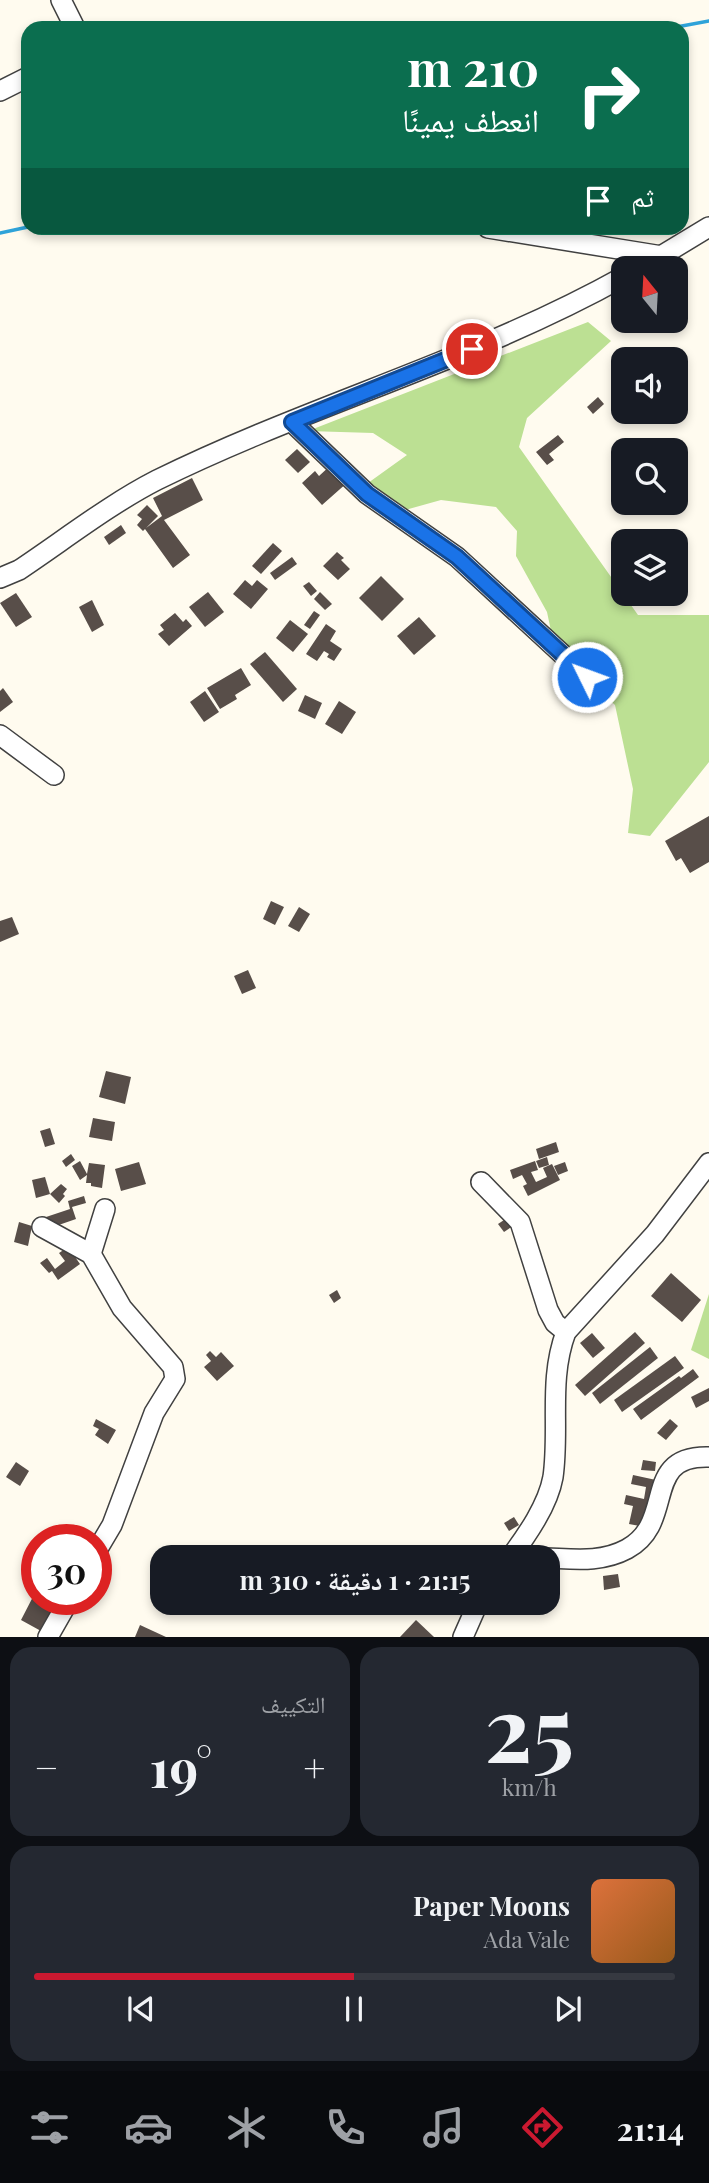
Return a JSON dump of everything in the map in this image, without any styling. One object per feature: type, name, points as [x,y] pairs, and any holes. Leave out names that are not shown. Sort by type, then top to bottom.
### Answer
[{"type":"street","points":[[61,0],[72,21]]},
{"type":"street","points":[[0,91],[21,80]]},
{"type":"street","points":[[532,235],[662,256],[709,227]]},
{"type":"street","points":[[0,578],[19,570],[156,481],[292,422],[523,328],[611,284]]},
{"type":"street","points":[[292,422],[367,494],[457,557],[587,677]]},
{"type":"street","points":[[0,734],[54,775]]},
{"type":"street","points":[[518,1545],[547,1496],[553,1479],[555,1384],[560,1348],[566,1332],[655,1234],[709,1163]]},
{"type":"street","points":[[481,1182],[520,1222],[548,1310],[555,1323],[566,1332]]},
{"type":"street","points":[[91,1254],[105,1209]]},
{"type":"street","points":[[42,1227],[91,1254],[122,1308],[173,1367],[175,1379],[154,1413],[111,1524]]},
{"type":"street","points":[[560,1559],[588,1560],[629,1548],[642,1536],[656,1513],[670,1468],[687,1459],[709,1457]]},
{"type":"street","points":[[48,1637],[60,1615]]},
{"type":"street","points":[[463,1637],[473,1615]]},
{"type":"green space","points":[[588,322],[611,341],[527,418],[519,447],[611,577],[611,606],[632,606],[638,615],[709,615],[709,762],[650,836],[628,833],[633,789],[615,705],[555,650],[547,612],[516,556],[517,531],[496,507],[441,500],[398,512],[368,483],[407,455],[373,433],[308,431]]},
{"type":"green space","points":[[709,1294],[709,1359],[691,1350]]},
{"type":"building","points":[[598,397],[604,404],[593,414],[587,407]]},
{"type":"building","points":[[558,435],[564,442],[549,454],[554,460],[547,465],[536,452]]},
{"type":"building","points":[[297,449],[310,462],[298,473],[285,460]]},
{"type":"building","points":[[332,464],[348,482],[322,505],[302,483],[315,471],[319,476]]},
{"type":"building","points":[[192,478],[203,500],[164,520],[190,555],[173,568],[145,529],[143,531],[137,525],[142,519],[137,515],[147,505],[158,516],[146,528],[162,516],[153,498]]},
{"type":"building","points":[[121,525],[126,533],[109,545],[104,537]]},
{"type":"building","points":[[273,543],[282,551],[261,574],[252,566]]},
{"type":"building","points":[[337,552],[350,569],[338,580],[323,566]]},
{"type":"building","points":[[292,557],[297,564],[275,580],[270,573]]},
{"type":"building","points":[[381,576],[404,599],[382,621],[359,598]]},
{"type":"building","points":[[245,580],[252,586],[257,580],[268,589],[251,609],[233,594]]},
{"type":"building","points":[[309,582],[317,591],[311,596],[303,586]]},
{"type":"building","points":[[208,592],[224,612],[205,627],[189,607]]},
{"type":"building","points":[[320,592],[332,604],[325,610],[314,599]]},
{"type":"building","points":[[16,593],[32,617],[16,627],[0,603]]},
{"type":"building","points":[[92,600],[104,625],[92,632],[79,607]]},
{"type":"building","points":[[314,611],[320,615],[310,629],[304,625]]},
{"type":"building","points":[[175,613],[183,622],[186,619],[192,626],[169,646],[158,634],[164,630],[160,625]]},
{"type":"building","points":[[419,617],[436,636],[414,655],[397,636]]},
{"type":"building","points":[[290,620],[308,634],[293,652],[276,638]]},
{"type":"building","points":[[326,624],[336,631],[330,641],[342,649],[334,661],[327,657],[329,654],[324,651],[317,661],[306,654]]},
{"type":"building","points":[[265,652],[297,689],[283,702],[250,664]]},
{"type":"building","points":[[241,668],[251,685],[235,695],[237,699],[220,709],[207,688]]},
{"type":"building","points":[[3,688],[13,702],[0,712],[0,691]]},
{"type":"building","points":[[205,691],[219,712],[204,722],[190,702]]},
{"type":"building","points":[[305,695],[322,703],[315,719],[298,711]]},
{"type":"building","points":[[339,701],[356,712],[342,734],[325,724]]},
{"type":"building","points":[[709,816],[709,862],[690,873],[681,858],[676,861],[665,841]]},
{"type":"building","points":[[271,901],[284,907],[275,925],[263,919]]},
{"type":"building","points":[[299,907],[310,914],[299,932],[288,926]]},
{"type":"building","points":[[12,917],[19,934],[0,942],[0,921]]},
{"type":"building","points":[[248,970],[256,988],[242,994],[234,976]]},
{"type":"building","points":[[106,1071],[131,1077],[125,1104],[99,1097]]},
{"type":"building","points":[[93,1118],[115,1122],[112,1141],[89,1137]]},
{"type":"building","points":[[50,1128],[55,1144],[45,1147],[40,1131]]},
{"type":"building","points":[[556,1142],[559,1152],[539,1159],[536,1149]]},
{"type":"building","points":[[71,1154],[75,1160],[66,1167],[62,1161]]},
{"type":"building","points":[[547,1157],[549,1165],[539,1168],[536,1161]]},
{"type":"building","points":[[80,1161],[87,1174],[89,1163],[105,1165],[102,1188],[86,1183],[87,1175],[80,1180],[72,1166]]},
{"type":"building","points":[[535,1161],[538,1170],[531,1172],[536,1182],[547,1177],[543,1168],[552,1164],[560,1180],[528,1196],[523,1186],[527,1184],[522,1175],[513,1179],[510,1170]]},
{"type":"building","points":[[139,1162],[146,1184],[121,1191],[115,1169]]},
{"type":"building","points":[[565,1162],[568,1171],[558,1175],[554,1166]]},
{"type":"building","points":[[45,1177],[50,1194],[36,1198],[32,1180]]},
{"type":"building","points":[[61,1184],[67,1189],[59,1203],[50,1194]]},
{"type":"building","points":[[84,1196],[86,1203],[72,1207],[76,1219],[50,1228],[46,1217],[70,1209],[68,1201]]},
{"type":"building","points":[[510,1216],[516,1224],[504,1232],[498,1224]]},
{"type":"building","points":[[19,1222],[32,1226],[28,1246],[14,1242]]},
{"type":"building","points":[[68,1247],[80,1264],[58,1280],[52,1271],[49,1273],[40,1263],[47,1258],[55,1269],[65,1261],[59,1253]]},
{"type":"building","points":[[671,1273],[701,1300],[682,1322],[651,1296]]},
{"type":"building","points":[[337,1290],[341,1298],[334,1303],[329,1295]]},
{"type":"building","points":[[635,1332],[645,1343],[585,1396],[575,1385]]},
{"type":"building","points":[[592,1333],[605,1348],[593,1358],[580,1343]]},
{"type":"building","points":[[650,1347],[658,1358],[600,1404],[592,1393]]},
{"type":"building","points":[[210,1351],[216,1357],[221,1352],[234,1366],[217,1381],[204,1367],[211,1361],[206,1355]]},
{"type":"building","points":[[675,1356],[684,1368],[622,1412],[614,1400]]},
{"type":"building","points":[[693,1369],[699,1377],[641,1420],[633,1409]]},
{"type":"building","points":[[709,1388],[709,1401],[696,1408],[691,1397]]},
{"type":"building","points":[[96,1419],[116,1430],[108,1444],[95,1435],[99,1429],[93,1426]]},
{"type":"building","points":[[670,1419],[678,1426],[666,1440],[657,1433]]},
{"type":"building","points":[[643,1460],[656,1462],[655,1471],[641,1470]]},
{"type":"building","points":[[16,1462],[29,1471],[20,1486],[6,1477]]},
{"type":"building","points":[[633,1475],[656,1480],[645,1527],[629,1524],[633,1506],[624,1504],[626,1495],[644,1499],[646,1487],[631,1484]]},
{"type":"building","points":[[514,1517],[519,1525],[509,1531],[504,1523]]},
{"type":"building","points":[[618,1574],[620,1587],[604,1590],[603,1576]]},
{"type":"building","points":[[24,1615],[49,1615],[41,1631],[21,1620]]},
{"type":"building","points":[[416,1620],[434,1637],[400,1637]]},
{"type":"building","points":[[140,1625],[166,1637],[135,1637]]},
{"type":"waterway","points":[[689,25],[709,21]]},
{"type":"waterway","points":[[0,233],[21,228]]},
{"type":"route","points":[[472,349],[292,422],[367,494],[457,557],[587,677]]}]
